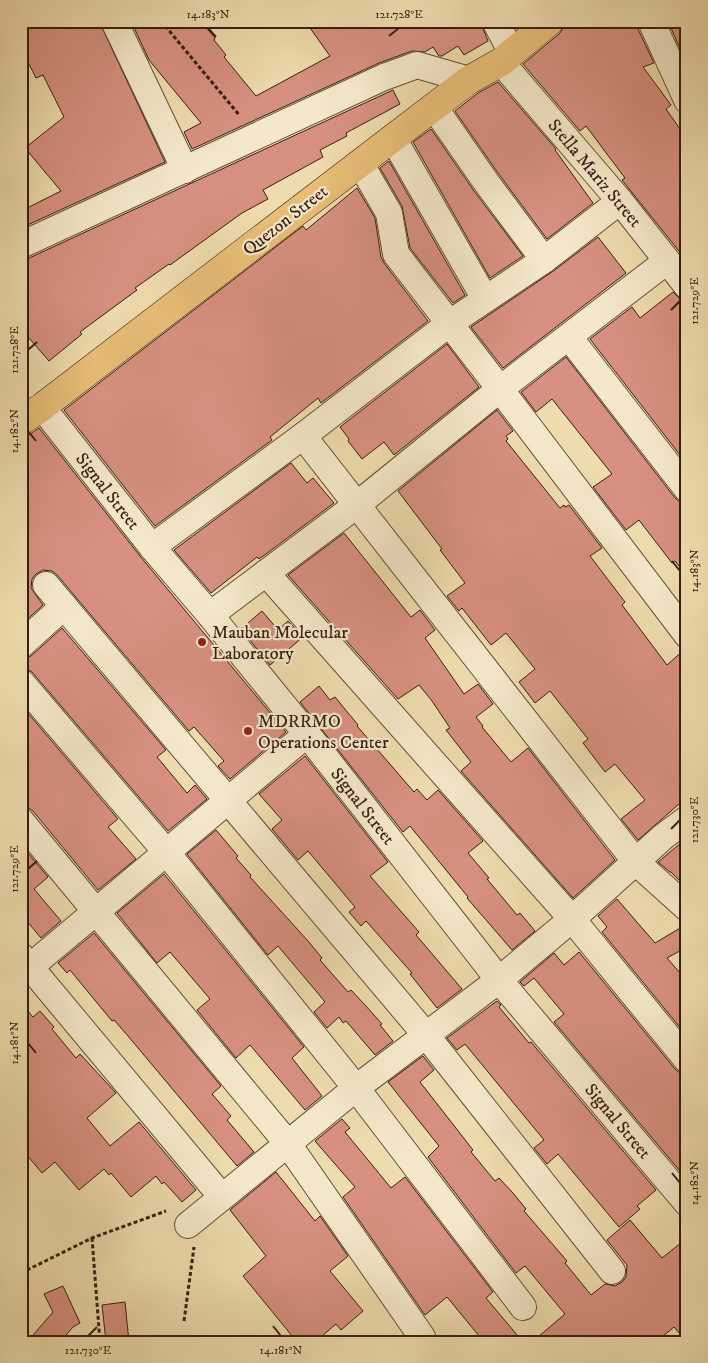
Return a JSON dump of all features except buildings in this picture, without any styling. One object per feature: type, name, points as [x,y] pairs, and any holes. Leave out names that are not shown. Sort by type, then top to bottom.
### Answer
[{"type":"main road","name":"Quezon Street","points":[[32,414],[469,80],[507,57],[550,21]]},
{"type":"street","points":[[114,21],[185,170]]},
{"type":"street","name":"Stella Mariz Street","points":[[495,21],[507,57],[687,286]]},
{"type":"street","points":[[651,21],[687,100]]},
{"type":"street","points":[[21,245],[384,77],[418,65],[469,80]]},
{"type":"street","points":[[434,107],[486,182],[544,260]]},
{"type":"street","points":[[393,138],[485,299]]},
{"type":"street","points":[[360,162],[389,213],[396,254],[687,635]]},
{"type":"street","points":[[152,547],[303,436],[450,323],[544,260],[620,200]]},
{"type":"street","points":[[210,615],[358,504],[500,389],[667,261]]},
{"type":"street","points":[[570,337],[687,489]]},
{"type":"street","name":"Signal Street","points":[[32,414],[152,547],[210,615],[307,734],[499,980],[687,1203]]},
{"type":"street","points":[[303,436],[636,862],[687,908]]},
{"type":"street","points":[[266,573],[572,919],[687,1060]]},
{"type":"street","points":[[46,585],[426,1035],[612,1271]]},
{"type":"street","points":[[21,645],[64,606]]},
{"type":"street","points":[[21,682],[167,853],[356,1088],[523,1307]]},
{"type":"street","points":[[222,1198],[26,962],[95,911],[167,853],[228,799],[307,734]]},
{"type":"street","points":[[188,1225],[356,1088],[499,980],[687,818]]},
{"type":"street","points":[[21,821],[288,1144],[422,1337]]},
{"type":"path","points":[[161,21],[257,136]]},
{"type":"path","points":[[21,1273],[92,1238],[170,1210],[188,1225],[195,1241],[184,1321]]},
{"type":"path","points":[[92,1238],[100,1342]]},
{"type":"place","name":"Mauban Molecular Laboratory","points":[[202,642]]},
{"type":"place","name":"MDRRMO Operations Center","points":[[248,731]]}]
